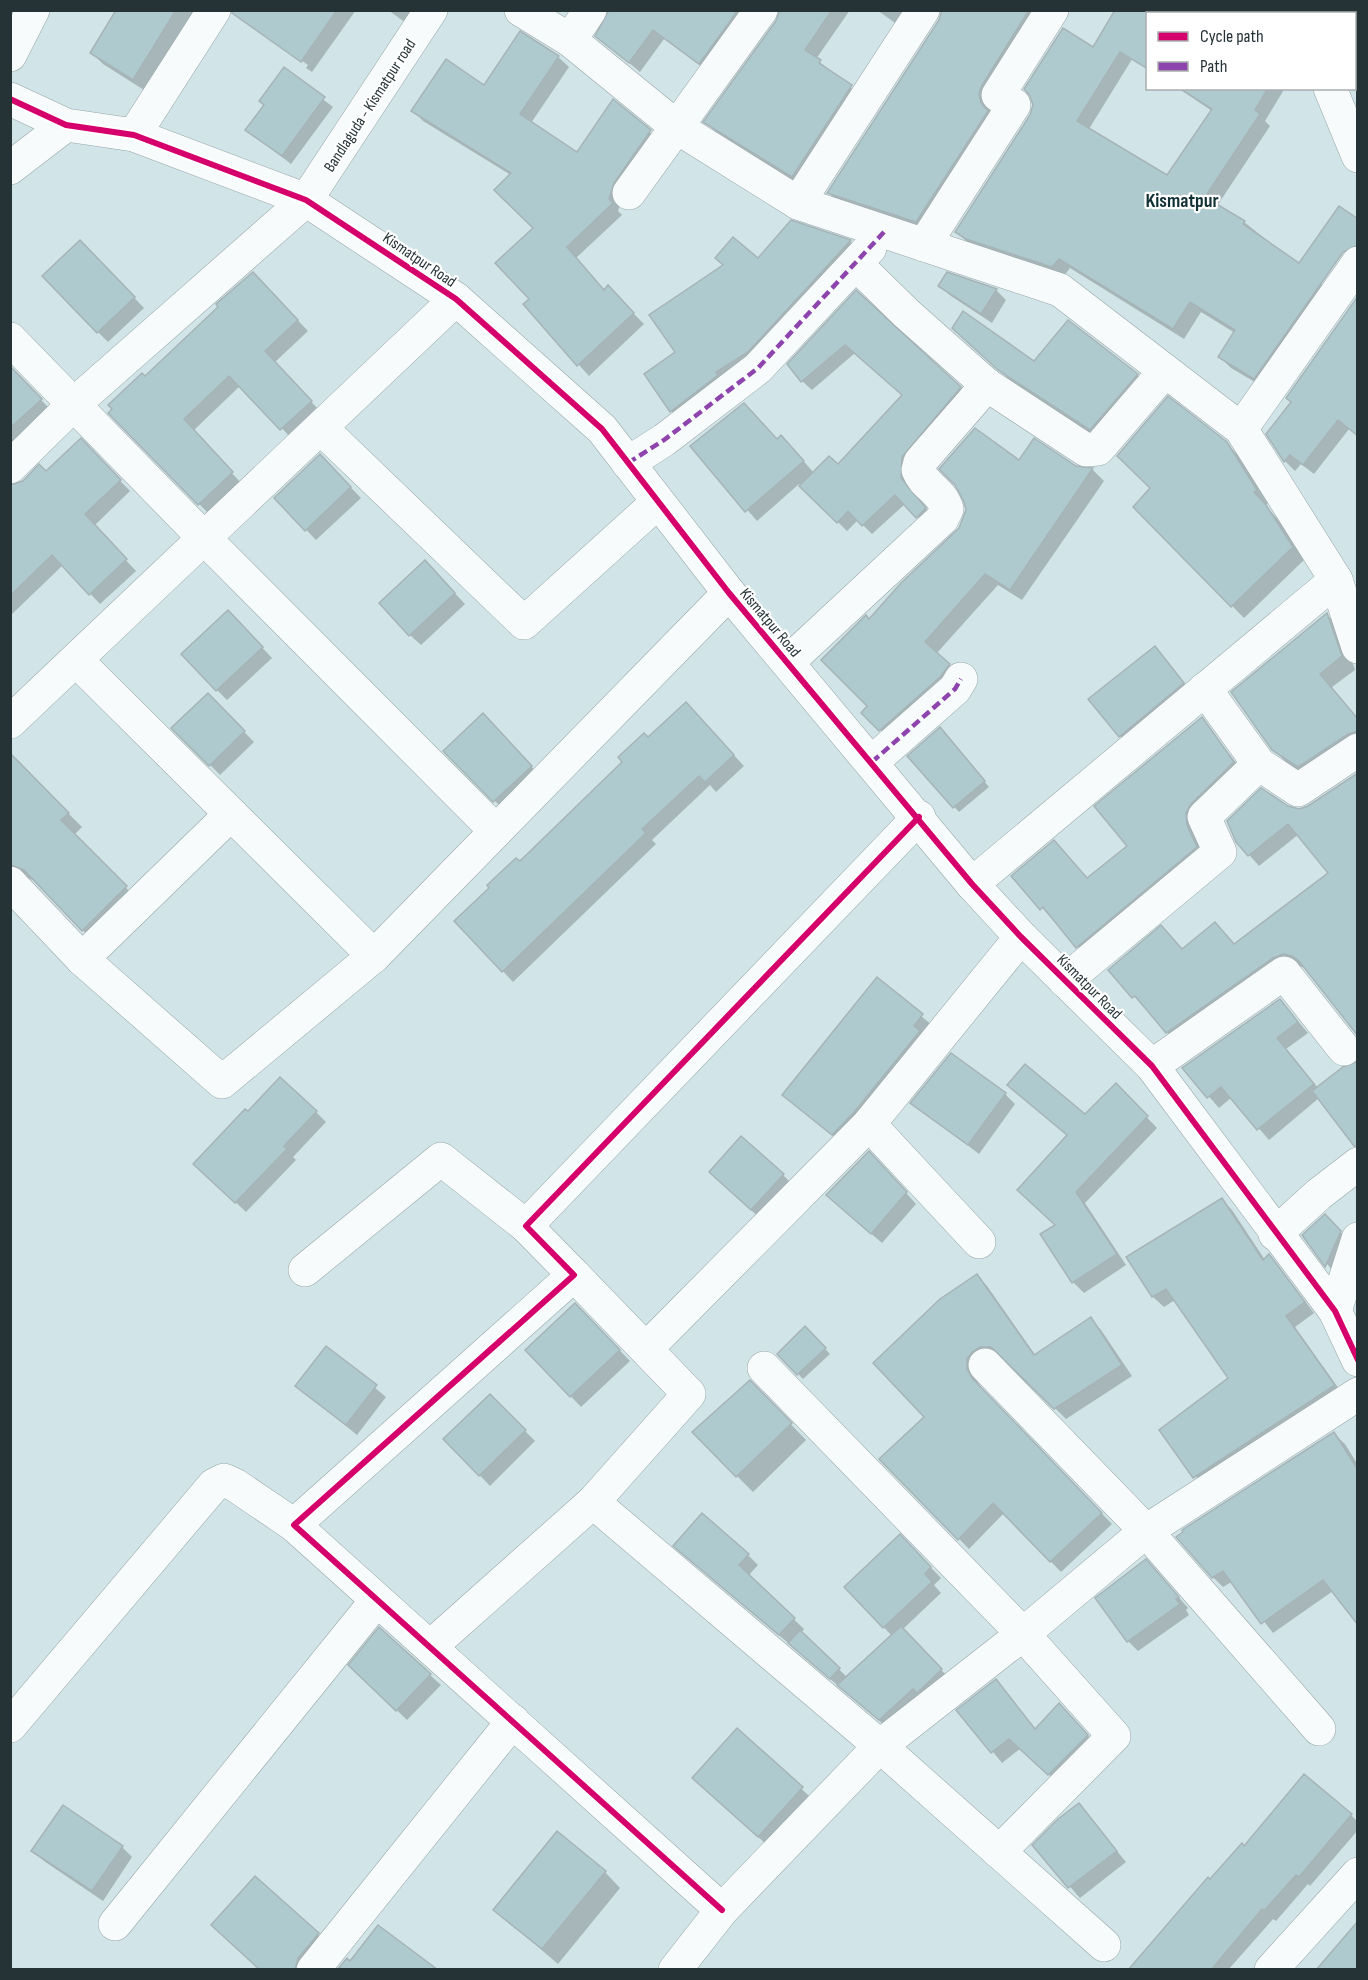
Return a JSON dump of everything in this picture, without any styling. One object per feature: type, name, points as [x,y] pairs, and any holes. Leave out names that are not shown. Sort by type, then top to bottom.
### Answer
[{"type":"street","points":[[10,55],[33,10]]},
{"type":"street","points":[[134,135],[214,10]]},
{"type":"street","name":"Bandlaguda - Kismatpur road","points":[[10,467],[73,405],[306,200],[431,10]]},
{"type":"street","points":[[521,10],[570,40],[678,128],[798,203],[1060,290],[1241,429],[1336,580],[1358,647]]},
{"type":"street","points":[[570,40],[590,10]]},
{"type":"street","points":[[629,193],[761,10]]},
{"type":"street","points":[[798,203],[923,10]]},
{"type":"street","points":[[924,245],[1014,105],[998,95],[1052,10]]},
{"type":"street","points":[[1331,90],[1358,156]]},
{"type":"street","name":"Kismatpur Road","points":[[10,99],[66,125],[134,135],[306,200],[456,299],[602,429],[729,593],[919,817],[972,884],[1021,937],[1152,1066],[1275,1234],[1335,1311],[1358,1360]]},
{"type":"street","points":[[10,168],[66,125]]},
{"type":"street","points":[[628,463],[664,440],[758,368],[884,232]]},
{"type":"street","points":[[1241,429],[1358,263]]},
{"type":"street","points":[[856,264],[906,313],[987,385],[1076,446],[1086,450],[1098,449],[1165,371]]},
{"type":"street","points":[[10,722],[456,299]]},
{"type":"street","points":[[10,339],[204,538],[496,831]]},
{"type":"street","points":[[788,663],[942,519],[947,509],[944,499],[921,479],[918,470],[920,462],[987,385]]},
{"type":"street","points":[[321,428],[524,623],[658,502]]},
{"type":"street","points":[[972,884],[1336,580]]},
{"type":"street","points":[[10,883],[82,959],[222,1082],[374,956],[729,593]]},
{"type":"street","points":[[76,660],[374,956]]},
{"type":"street","points":[[872,762],[955,689],[961,679]]},
{"type":"street","points":[[1205,690],[1259,764],[1298,790],[1358,750]]},
{"type":"street","points":[[1065,981],[1220,852],[1203,817],[1259,764]]},
{"type":"street","points":[[82,959],[231,814]]},
{"type":"street","points":[[526,1226],[919,817]]},
{"type":"street","points":[[647,1348],[869,1124],[1021,937]]},
{"type":"street","points":[[1152,1066],[1284,973],[1344,1049]]},
{"type":"street","points":[[869,1124],[979,1242]]},
{"type":"street","points":[[305,1270],[441,1159],[526,1226],[647,1348],[689,1394],[593,1502],[430,1647]]},
{"type":"street","points":[[1275,1234],[1319,1194],[1358,1164]]},
{"type":"street","points":[[1335,1311],[1358,1239]]},
{"type":"street","points":[[294,1525],[574,1275]]},
{"type":"street","points":[[985,1365],[1146,1532],[1318,1729]]},
{"type":"street","points":[[764,1368],[1023,1634],[1114,1736],[999,1852]]},
{"type":"street","points":[[675,1970],[722,1910],[880,1746],[1023,1634],[1146,1532],[1358,1394]]},
{"type":"street","points":[[10,1726],[214,1485],[224,1480],[294,1525],[722,1910]]},
{"type":"street","points":[[593,1502],[880,1746],[1104,1945]]},
{"type":"street","points":[[115,1924],[377,1600]]},
{"type":"street","points":[[312,1970],[513,1721]]},
{"type":"street","points":[[1270,1970],[1358,1874]]},
{"type":"building","points":[[116,10],[176,10],[133,80],[90,53]]},
{"type":"building","points":[[233,10],[337,10],[301,62],[232,13]]},
{"type":"building","points":[[609,10],[732,10],[736,13],[699,64],[653,30],[629,63],[595,36]]},
{"type":"building","points":[[780,10],[832,10],[805,50],[821,60],[819,63],[852,85],[792,177],[703,122],[776,21]]},
{"type":"building","points":[[942,10],[1029,10],[982,85],[979,94],[981,103],[988,111],[916,222],[827,193],[939,20]]},
{"type":"building","points":[[1115,10],[1148,10],[1146,12],[1146,68],[1120,52],[1077,121],[1167,175],[1212,109],[1182,90],[1267,90],[1255,110],[1260,114],[1205,197],[1245,221],[1243,224],[1299,263],[1339,206],[1358,219],[1358,245],[1343,252],[1254,379],[1218,357],[1235,330],[1190,302],[1173,329],[1059,259],[1052,267],[966,239],[955,232],[1030,115],[1033,105],[1024,89],[1063,28],[1093,47]]},
{"type":"building","points":[[520,31],[559,56],[520,114],[577,152],[613,99],[651,130],[614,183],[609,199],[613,203],[567,247],[604,290],[608,285],[634,313],[577,366],[523,304],[529,299],[495,263],[533,228],[494,190],[511,173],[411,111],[446,59],[484,85]]},
{"type":"building","points":[[284,67],[325,97],[282,156],[245,130],[264,105],[259,101]]},
{"type":"building","points":[[791,220],[851,240],[748,352],[716,372],[718,375],[670,412],[644,374],[675,352],[649,315],[723,265],[715,258],[733,237],[758,258]]},
{"type":"building","points":[[80,240],[135,297],[97,333],[42,276]]},
{"type":"building","points":[[253,272],[298,320],[265,351],[312,401],[280,430],[229,376],[184,419],[233,472],[198,505],[108,413],[112,409],[108,405],[142,373],[145,376],[218,307],[216,304]]},
{"type":"building","points":[[947,272],[997,289],[981,314],[938,286]]},
{"type":"building","points":[[856,290],[961,387],[902,457],[901,478],[926,508],[916,518],[895,495],[862,526],[848,511],[837,523],[799,486],[829,456],[838,464],[902,395],[845,345],[801,382],[787,364]]},
{"type":"building","points":[[1358,296],[1358,436],[1338,420],[1303,465],[1290,455],[1284,462],[1266,434],[1291,402],[1286,398]]},
{"type":"building","points":[[963,311],[1034,361],[1068,320],[1138,374],[1090,430],[998,370],[952,328]]},
{"type":"building","points":[[10,366],[42,399],[10,428]]},
{"type":"building","points":[[1168,396],[1227,442],[1257,490],[1254,492],[1266,505],[1293,547],[1231,607],[1133,507],[1150,488],[1117,456]]},
{"type":"building","points":[[744,403],[777,439],[781,435],[804,461],[745,512],[690,446]]},
{"type":"building","points":[[975,428],[1019,460],[1034,438],[1076,466],[1093,468],[1010,590],[985,574],[925,642],[950,664],[940,677],[879,731],[861,713],[867,706],[821,660],[866,615],[869,619],[901,583],[959,528],[966,510],[964,502],[955,485],[939,469]]},
{"type":"building","points":[[81,438],[121,480],[85,514],[127,559],[89,595],[52,555],[10,596],[10,485],[23,481],[39,464],[46,471]]},
{"type":"building","points":[[320,454],[351,487],[305,531],[274,498]]},
{"type":"building","points":[[425,560],[455,593],[409,636],[379,603]]},
{"type":"building","points":[[228,610],[263,647],[216,691],[181,654]]},
{"type":"building","points":[[1327,613],[1342,656],[1320,674],[1358,719],[1358,731],[1348,734],[1298,767],[1272,750],[1231,692]]},
{"type":"building","points":[[1155,646],[1184,683],[1119,737],[1088,699]]},
{"type":"building","points":[[208,693],[245,731],[209,766],[171,728]]},
{"type":"building","points":[[686,702],[734,755],[705,782],[699,776],[642,829],[646,833],[502,972],[454,921],[489,888],[487,885],[516,858],[520,861],[622,762],[618,757],[644,733],[648,737]]},
{"type":"building","points":[[483,713],[532,766],[493,802],[443,751]]},
{"type":"building","points":[[1202,717],[1234,762],[1191,804],[1186,813],[1187,825],[1197,847],[1076,948],[1043,907],[1040,910],[1011,876],[1054,840],[1087,878],[1127,846],[1094,806]]},
{"type":"building","points":[[940,727],[985,781],[953,808],[907,756]]},
{"type":"building","points":[[10,753],[69,813],[61,820],[127,886],[82,931],[24,870],[10,865]]},
{"type":"building","points":[[1358,773],[1358,1036],[1299,961],[1283,954],[1273,958],[1166,1033],[1135,996],[1132,998],[1108,970],[1161,925],[1182,949],[1215,922],[1234,944],[1328,873],[1288,824],[1248,856],[1236,842],[1227,821],[1261,788],[1288,806],[1299,809],[1308,806]]},
{"type":"building","points":[[877,977],[923,1014],[914,1026],[920,1031],[855,1111],[832,1135],[782,1095]]},
{"type":"building","points":[[1280,999],[1298,1022],[1277,1038],[1314,1084],[1257,1130],[1221,1087],[1207,1098],[1182,1068]]},
{"type":"building","points":[[951,1053],[1006,1093],[968,1145],[910,1103]]},
{"type":"building","points":[[1358,1061],[1358,1146],[1354,1146],[1312,1091],[1343,1067]]},
{"type":"building","points":[[1025,1064],[1085,1114],[1116,1083],[1148,1116],[1076,1192],[1117,1254],[1072,1283],[1040,1234],[1055,1225],[1017,1190],[1067,1135],[1007,1085]]},
{"type":"building","points":[[280,1077],[317,1111],[284,1146],[287,1149],[235,1203],[193,1164],[245,1109],[248,1111]]},
{"type":"building","points":[[741,1136],[784,1174],[751,1210],[709,1172]]},
{"type":"building","points":[[869,1151],[907,1192],[871,1234],[826,1195]]},
{"type":"building","points":[[1222,1198],[1263,1260],[1269,1254],[1305,1302],[1286,1316],[1335,1385],[1193,1478],[1159,1430],[1228,1378],[1166,1289],[1152,1297],[1126,1257]]},
{"type":"building","points":[[1325,1214],[1341,1231],[1325,1267],[1302,1235]]},
{"type":"building","points":[[977,1274],[1034,1355],[1091,1317],[1122,1365],[1054,1409],[991,1347],[980,1347],[967,1359],[967,1369],[972,1378],[1102,1513],[1050,1562],[993,1503],[958,1540],[879,1459],[924,1417],[873,1363],[940,1299]]},
{"type":"building","points":[[575,1303],[620,1350],[570,1397],[525,1350]]},
{"type":"building","points":[[805,1326],[826,1348],[797,1375],[777,1354]]},
{"type":"building","points":[[326,1346],[377,1385],[346,1425],[295,1386]]},
{"type":"building","points":[[750,1380],[792,1423],[736,1477],[692,1432]]},
{"type":"building","points":[[490,1394],[526,1430],[479,1476],[443,1439]]},
{"type":"building","points":[[1334,1432],[1358,1470],[1358,1625],[1323,1580],[1261,1624],[1223,1571],[1212,1578],[1176,1537],[1183,1532],[1182,1530]]},
{"type":"building","points":[[702,1513],[749,1554],[739,1565],[795,1618],[779,1635],[673,1546]]},
{"type":"building","points":[[900,1534],[931,1567],[925,1574],[932,1582],[883,1628],[844,1587]]},
{"type":"building","points":[[1146,1559],[1179,1597],[1176,1599],[1180,1604],[1127,1642],[1095,1598]]},
{"type":"building","points":[[901,1626],[942,1669],[917,1693],[913,1689],[879,1720],[837,1685]]},
{"type":"building","points":[[379,1627],[431,1674],[396,1711],[348,1665]]},
{"type":"building","points":[[800,1630],[840,1668],[830,1679],[788,1643]]},
{"type":"building","points":[[996,1679],[1035,1729],[1059,1703],[1088,1735],[1048,1775],[1009,1739],[991,1753],[956,1710]]},
{"type":"building","points":[[737,1728],[803,1787],[758,1837],[692,1778]]},
{"type":"building","points":[[1304,1774],[1352,1814],[1299,1877],[1296,1875],[1264,1911],[1262,1909],[1211,1970],[1128,1970],[1208,1877],[1210,1879],[1242,1843],[1244,1846]]},
{"type":"building","points":[[1079,1803],[1117,1851],[1068,1888],[1032,1845],[1058,1819]]},
{"type":"building","points":[[63,1805],[123,1846],[92,1891],[31,1851]]},
{"type":"building","points":[[557,1831],[606,1871],[542,1949],[493,1910]]},
{"type":"building","points":[[255,1876],[319,1933],[298,1958],[295,1970],[260,1970],[211,1925]]},
{"type":"building","points":[[1358,1921],[1358,1970],[1316,1970]]},
{"type":"building","points":[[378,1925],[438,1970],[337,1970],[347,1958],[350,1961]]},
{"type":"marked path","points":[[628,463],[664,440],[758,368],[884,232]]},
{"type":"marked path","points":[[872,762],[955,689],[961,679]]},
{"type":"cycle path","points":[[10,99],[66,125],[134,135],[306,200],[456,299],[602,429],[729,593],[972,884],[1021,937],[1152,1066],[1335,1311],[1358,1360]]},
{"type":"cycle path","points":[[722,1910],[294,1525],[574,1275],[526,1226],[919,817]]},
{"type":"district","name":"Kismatpur","points":[[1182,200]]}]
